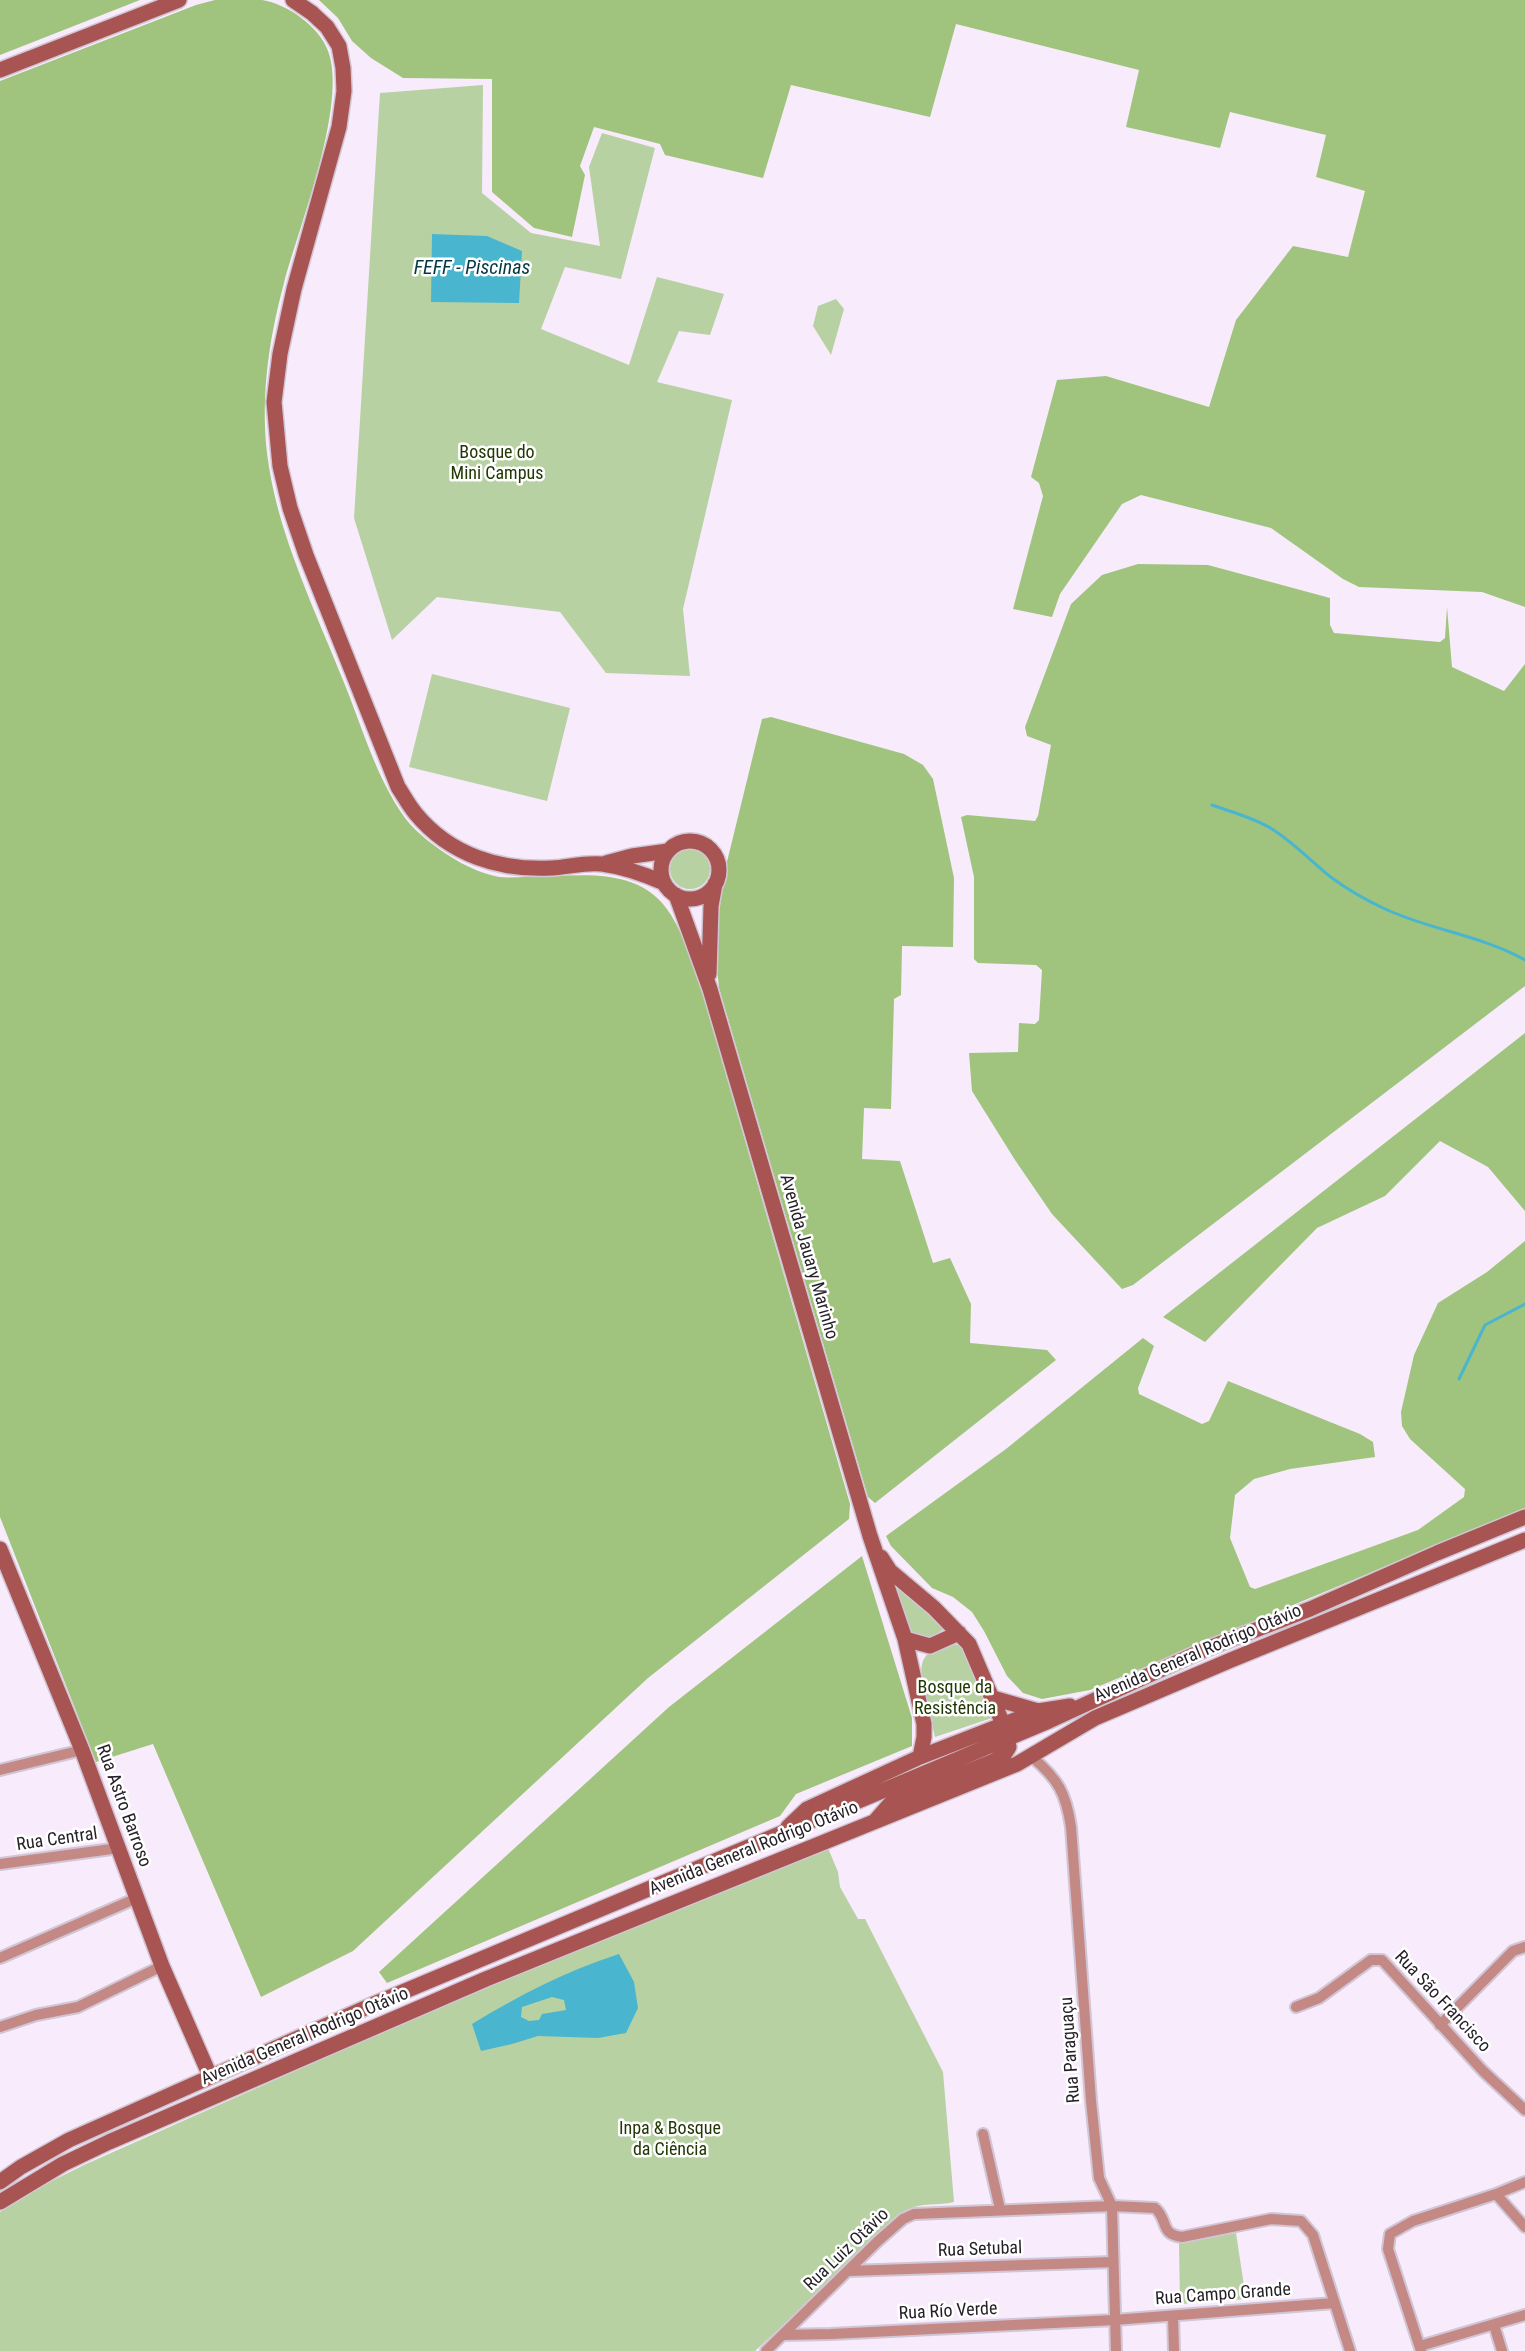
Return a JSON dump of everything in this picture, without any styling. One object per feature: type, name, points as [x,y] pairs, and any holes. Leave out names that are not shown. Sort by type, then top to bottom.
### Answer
[{"type":"street","points":[[0,70],[179,0]]},
{"type":"street","points":[[293,0],[327,27],[339,46],[344,91],[339,127],[294,289],[280,354],[274,402],[280,466],[290,508],[306,555],[398,787],[416,814],[439,836],[464,852],[505,867],[553,868],[578,864],[602,864],[633,871],[664,883],[676,895],[684,898],[702,896],[715,883],[718,875],[715,857],[703,844],[687,841],[674,845],[668,851],[661,866],[664,883]]},
{"type":"street","points":[[602,864],[632,856],[668,851]]},
{"type":"street","name":"Avenida Jauary Marinho","points":[[710,989],[709,931],[715,883]]},
{"type":"street","name":"Avenida Jauary Marinho","points":[[676,895],[710,989],[870,1536],[905,1640],[924,1724],[920,1757]]},
{"type":"street","name":"Avenida General Rodrigo Otávio","points":[[781,1834],[807,1809],[920,1757],[1090,1703],[1206,1649],[1310,1609],[1525,1517]]},
{"type":"street","name":"Avenida Jauary Marinho","points":[[870,1536],[890,1571],[934,1608],[959,1633],[975,1655],[1005,1731]]},
{"type":"street","name":"Avenida General Rodrigo Otávio","points":[[0,2202],[63,2164],[109,2142],[486,1979],[1032,1757],[1095,1718],[1525,1540]]},
{"type":"street","name":"Rua Astro Barroso","points":[[0,1549],[7,1584],[82,1750],[162,1966],[210,2076]]},
{"type":"street","points":[[911,1665],[930,1646],[959,1633]]},
{"type":"street","points":[[905,1640],[930,1646]]},
{"type":"street","points":[[993,1698],[1038,1711]]},
{"type":"street","name":"Avenida General Rodrigo Otávio","points":[[0,2182],[21,2167],[69,2140],[210,2076],[639,1891],[781,1834],[1005,1731],[1038,1711],[1090,1703]]},
{"type":"street","points":[[874,1822],[890,1804],[899,1799],[1004,1755],[1009,1747],[1005,1731]]},
{"type":"street","points":[[0,1770],[82,1750]]},
{"type":"street","name":"Rua Paraguaçu","points":[[1032,1757],[1056,1779],[1068,1808],[1094,2134],[1099,2178],[1112,2206],[1116,2351]]},
{"type":"street","name":"Rua Central","points":[[0,1864],[119,1848]]},
{"type":"street","points":[[0,1958],[136,1898]]},
{"type":"street","points":[[1440,2025],[1513,1951],[1525,1947]]},
{"type":"street","name":"Rua São Francisco","points":[[1296,2007],[1319,1998],[1368,1962],[1380,1959],[1483,2071],[1525,2110]]},
{"type":"street","points":[[0,2027],[36,2015],[78,2007],[162,1966]]},
{"type":"street","points":[[983,2133],[1000,2210]]},
{"type":"street","points":[[1525,2181],[1496,2194],[1413,2221],[1390,2234],[1388,2249],[1420,2348],[1525,2315]]},
{"type":"street","points":[[1496,2194],[1525,2227]]},
{"type":"street","name":"Rua Luiz Otávio","points":[[772,2349],[783,2334],[878,2241],[903,2219],[914,2214],[1112,2206],[1155,2208],[1162,2214],[1167,2231],[1171,2235],[1182,2237],[1271,2219],[1301,2221],[1313,2235],[1334,2303]]},
{"type":"street","name":"Rua Setubal","points":[[849,2271],[1113,2262]]},
{"type":"street","points":[[1334,2303],[1350,2351]]},
{"type":"street","name":"Rua Campo Grande","points":[[1114,2320],[1334,2303]]},
{"type":"street","points":[[1173,2316],[1174,2351]]},
{"type":"street","name":"Rua Río Verde","points":[[783,2334],[831,2334],[1114,2320]]},
{"type":"street","points":[[1494,2325],[1502,2351]]},
{"type":"green space","points":[[0,0],[140,0],[0,55]]},
{"type":"green space","points":[[215,0],[262,0],[282,6],[310,25],[324,42],[328,51],[332,74],[332,101],[319,166],[284,283],[274,328],[265,397],[266,444],[274,494],[291,550],[371,754],[386,787],[405,818],[429,841],[461,863],[499,877],[586,875],[625,880],[642,887],[658,898],[671,915],[685,944],[703,995],[850,1504],[849,1519],[648,1678],[353,1951],[261,1997],[153,1744],[96,1762],[0,1517],[0,81],[196,5]]},
{"type":"green space","points":[[319,0],[1525,0],[1525,607],[1482,592],[1359,587],[1343,579],[1271,528],[1141,495],[1122,504],[1060,594],[1052,617],[1013,609],[1043,496],[1039,483],[1031,477],[1057,380],[1106,376],[1209,407],[1236,320],[1293,246],[1348,257],[1365,191],[1316,177],[1326,135],[1230,112],[1220,148],[1126,127],[1139,70],[956,24],[930,117],[791,85],[763,178],[665,155],[660,144],[594,127],[580,166],[585,175],[572,237],[534,228],[492,192],[492,79],[403,78],[371,58],[352,41],[338,18]]},
{"type":"green space","name":"Bosque do Mini Campus","points":[[483,85],[482,193],[531,233],[600,246],[589,167],[602,133],[655,148],[621,279],[565,267],[541,329],[629,365],[657,277],[724,294],[710,335],[679,331],[657,382],[732,400],[683,609],[690,676],[606,673],[560,612],[437,597],[392,640],[354,518],[380,93]]},
{"type":"green space","points":[[836,299],[844,309],[831,355],[813,326],[818,306]]},
{"type":"green space","points":[[1138,564],[1208,565],[1330,598],[1330,625],[1334,633],[1440,642],[1445,638],[1447,607],[1452,667],[1504,691],[1525,664],[1525,986],[1133,1285],[1122,1289],[1052,1214],[972,1091],[969,1053],[1018,1052],[1019,1023],[1035,1024],[1039,1020],[1042,970],[1036,965],[978,963],[974,959],[974,877],[961,817],[967,815],[1035,821],[1038,816],[1051,745],[1027,736],[1025,727],[1071,604],[1102,575]]},
{"type":"green space","points":[[432,674],[570,708],[547,801],[409,767]]},
{"type":"green space","points":[[771,717],[904,754],[923,765],[933,779],[954,878],[953,947],[902,946],[901,995],[894,999],[891,1109],[864,1108],[862,1159],[900,1161],[933,1263],[950,1258],[971,1304],[970,1343],[1047,1350],[1056,1360],[875,1503],[868,1497],[719,988],[715,946],[724,874],[762,719]]},
{"type":"green space","points":[[690,849],[698,850],[704,855],[709,861],[709,877],[704,883],[698,888],[690,889],[682,888],[676,883],[671,877],[670,869],[671,861],[676,855],[682,850]]},
{"type":"green space","points":[[1525,1033],[1525,1211],[1488,1167],[1440,1141],[1385,1196],[1317,1228],[1205,1342],[1163,1317]]},
{"type":"green space","points":[[1525,1241],[1525,1508],[1090,1690],[1042,1699],[1023,1693],[1007,1676],[972,1612],[953,1597],[932,1588],[891,1546],[886,1536],[1006,1449],[1143,1338],[1154,1346],[1138,1388],[1139,1394],[1202,1424],[1209,1421],[1228,1381],[1360,1434],[1373,1442],[1375,1457],[1290,1469],[1254,1479],[1235,1495],[1230,1538],[1250,1587],[1255,1589],[1418,1530],[1464,1497],[1465,1489],[1410,1439],[1402,1426],[1401,1412],[1414,1355],[1438,1303],[1487,1272]]},
{"type":"green space","points":[[862,1556],[912,1718],[912,1746],[796,1794],[780,1816],[387,1983],[379,1972],[669,1707]]},
{"type":"green space","name":"Bosque da Resistência","points":[[889,1578],[945,1628],[929,1639],[912,1638]]},
{"type":"green space","name":"Bosque da Resistência","points":[[955,1644],[966,1648],[992,1718],[935,1737],[923,1684],[922,1666],[927,1654]]},
{"type":"green space","name":"Inpa & Bosque da Ciência","points":[[828,1848],[838,1872],[840,1887],[858,1919],[865,1919],[943,2072],[954,2202],[918,2206],[907,2210],[755,2351],[0,2351],[0,2212],[34,2190],[84,2165],[466,1995]]},
{"type":"green space","points":[[1236,2233],[1246,2299],[1180,2304],[1179,2243]]},
{"type":"water","name":"FEFF - Piscinas","points":[[432,234],[487,236],[522,251],[519,303],[431,302]]},
{"type":"water","points":[[619,1954],[634,1982],[638,2008],[626,2033],[598,2038],[538,2036],[481,2051],[472,2024],[544,1984]],"holes":[[[552,1997],[564,2000],[566,2010],[542,2014],[539,2020],[529,2021],[521,2017],[522,2007]]]},
{"type":"waterway","points":[[1212,805],[1251,818],[1272,829],[1332,878],[1377,905],[1418,922],[1491,944],[1525,960]]},
{"type":"waterway","points":[[1459,1379],[1485,1325],[1525,1304]]}]
